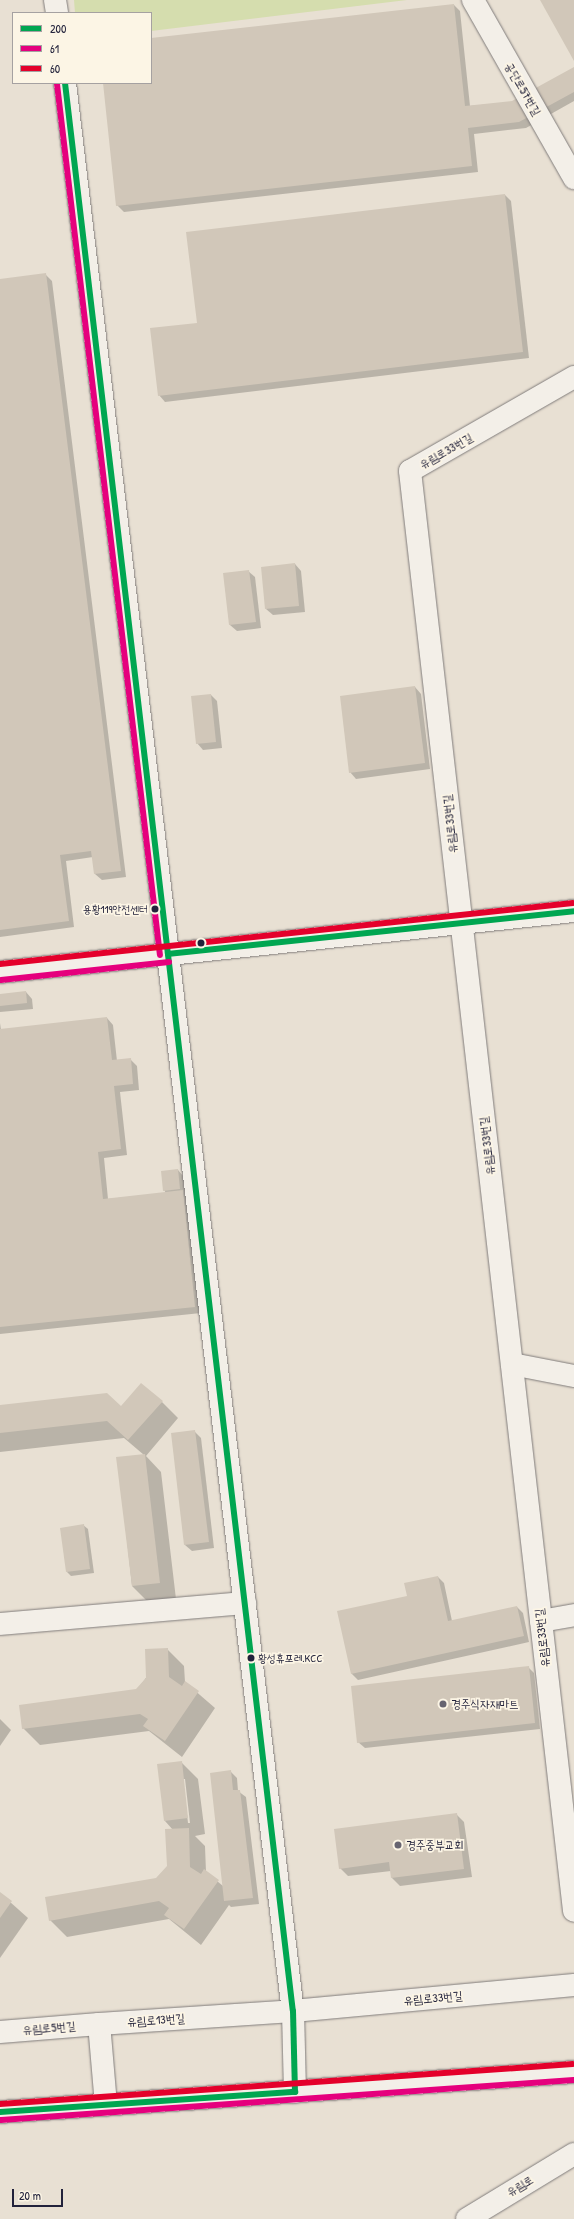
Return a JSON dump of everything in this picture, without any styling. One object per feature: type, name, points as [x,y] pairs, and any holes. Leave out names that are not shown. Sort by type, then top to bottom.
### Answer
[{"type":"street","points":[[55,0],[57,12]]},
{"type":"street","name":"공단로57번길","points":[[473,0],[574,178]]},
{"type":"street","points":[[65,84],[293,2011],[295,2092]]},
{"type":"street","name":"유림로33번길","points":[[574,377],[410,471],[541,1621],[569,1826],[574,1911]]},
{"type":"street","points":[[0,972],[574,911]]},
{"type":"street","points":[[512,1364],[574,1376]]},
{"type":"street","points":[[0,1624],[245,1603]]},
{"type":"street","points":[[541,1621],[574,1615]]},
{"type":"street","name":"유림로33번길","points":[[293,2011],[574,1986]]},
{"type":"street","name":"유림로13번길","points":[[99,2024],[293,2011]]},
{"type":"street","points":[[99,2024],[106,2105]]},
{"type":"street","name":"유림로5번길","points":[[0,2032],[99,2024]]},
{"type":"street","points":[[0,2112],[574,2072]]},
{"type":"street","name":"유림로","points":[[467,2219],[574,2154]]},
{"type":"green space","points":[[74,0],[407,0],[152,31],[152,12],[75,12]]},
{"type":"building","points":[[540,0],[574,0],[574,61]]},
{"type":"building","points":[[454,4],[465,106],[512,101],[574,67],[574,92],[519,122],[468,128],[472,166],[116,206],[103,84],[152,84],[152,38]]},
{"type":"building","points":[[505,194],[523,352],[158,396],[150,328],[197,323],[186,232]]},
{"type":"building","points":[[46,273],[121,871],[94,874],[91,851],[60,855],[69,921],[0,930],[0,279]]},
{"type":"building","points":[[295,563],[299,606],[265,609],[261,567]]},
{"type":"building","points":[[249,570],[256,622],[229,625],[223,573]]},
{"type":"building","points":[[415,686],[425,763],[349,773],[340,696]]},
{"type":"building","points":[[211,694],[216,742],[196,744],[191,696]]},
{"type":"building","points":[[26,991],[27,1003],[0,1006],[0,994]]},
{"type":"building","points":[[107,1017],[112,1060],[131,1058],[133,1084],[114,1086],[121,1149],[98,1152],[103,1199],[183,1190],[195,1307],[0,1327],[0,1029]]},
{"type":"building","points":[[178,1169],[180,1189],[163,1191],[161,1171]]},
{"type":"building","points":[[141,1383],[163,1401],[128,1440],[107,1421],[0,1433],[0,1405],[107,1393],[121,1406]]},
{"type":"building","points":[[195,1430],[209,1542],[184,1545],[171,1433]]},
{"type":"building","points":[[145,1454],[160,1583],[132,1586],[116,1457]]},
{"type":"building","points":[[84,1524],[90,1569],[66,1572],[60,1528]]},
{"type":"building","points":[[438,1576],[448,1621],[517,1606],[524,1636],[351,1674],[337,1611],[407,1596],[404,1583]]},
{"type":"building","points":[[168,1648],[169,1677],[182,1686],[185,1681],[199,1691],[165,1741],[143,1726],[148,1719],[140,1714],[22,1729],[19,1705],[136,1689],[146,1678],[145,1649]]},
{"type":"building","name":"경주식자재마트","points":[[529,1666],[535,1723],[357,1743],[351,1686]]},
{"type":"building","points":[[182,1761],[188,1818],[164,1821],[157,1764]]},
{"type":"building","points":[[231,1770],[233,1790],[240,1790],[253,1898],[224,1901],[210,1773]]},
{"type":"building","name":"경주중부교회","points":[[457,1813],[464,1869],[391,1878],[389,1862],[339,1869],[334,1829]]},
{"type":"building","points":[[189,1828],[190,1867],[201,1874],[204,1869],[219,1880],[184,1929],[164,1915],[169,1908],[159,1901],[49,1921],[45,1897],[156,1878],[167,1866],[165,1829]]},
{"type":"building","points":[[0,1892],[12,1901],[0,1918]]},
{"type":"transit line","name":"61","points":[[57,84],[160,955]]},
{"type":"transit line","name":"200","points":[[65,84],[293,2011],[295,2092]]},
{"type":"transit line","name":"60","points":[[0,964],[573,903]]},
{"type":"transit line","name":"200","points":[[168,954],[574,911]]},
{"type":"transit line","name":"61","points":[[1,980],[169,962]]},
{"type":"transit line","name":"60","points":[[0,2104],[573,2064]]},
{"type":"transit line","name":"61","points":[[1,2120],[574,2080]]},
{"type":"transit line","name":"200","points":[[0,2112],[295,2092]]},
{"type":"place","name":"용황119안전센터","points":[[155,909]]},
{"type":"place","name":"황성휴포레.KCC","points":[[251,1658]]},
{"type":"place","name":"경주식자재마트","points":[[443,1704]]},
{"type":"place","name":"경주중부교회","points":[[398,1845]]}]
